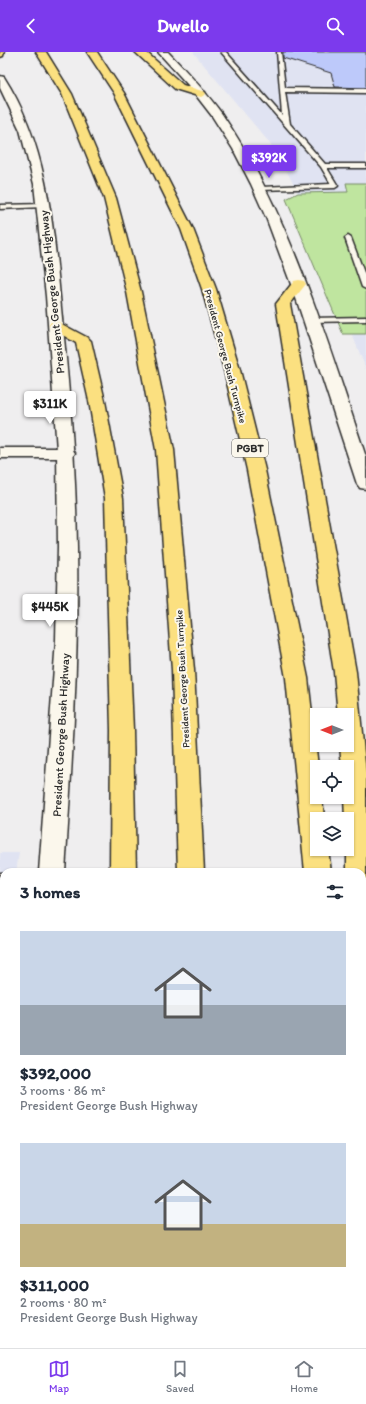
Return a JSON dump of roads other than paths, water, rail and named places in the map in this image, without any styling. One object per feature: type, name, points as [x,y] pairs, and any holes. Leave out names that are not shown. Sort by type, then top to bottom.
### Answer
[{"type":"highway","name":"President George Bush Turnpike","points":[[41,52],[68,94],[110,198],[134,292],[165,450],[183,670],[191,868]]},
{"type":"highway","name":"President George Bush Turnpike","points":[[92,52],[119,93],[187,229],[209,289],[232,370],[256,470],[297,678],[318,868]]},
{"type":"highway","points":[[140,52],[179,87],[201,94]]},
{"type":"highway","points":[[299,284],[282,304],[344,664],[355,782],[360,868]]},
{"type":"highway","points":[[56,325],[83,341],[97,401],[114,498],[122,730],[123,868]]},
{"type":"main road","points":[[163,52],[201,94],[230,135],[261,189],[299,284],[366,484]]},
{"type":"main road","name":"President George Bush Highway","points":[[0,79],[12,100],[28,135],[37,167],[43,205],[56,325],[66,453],[67,610],[61,741],[52,868]]},
{"type":"main road","points":[[0,453],[66,453]]},
{"type":"lane","points":[[223,52],[323,166],[335,186],[261,189]]},
{"type":"lane","points":[[279,52],[287,124]]},
{"type":"lane","points":[[283,90],[366,91]]},
{"type":"lane","points":[[323,166],[366,166]]},
{"type":"lane","points":[[0,207],[43,205]]},
{"type":"lane","points":[[348,238],[366,288]]},
{"type":"lane","points":[[311,320],[366,319]]}]
